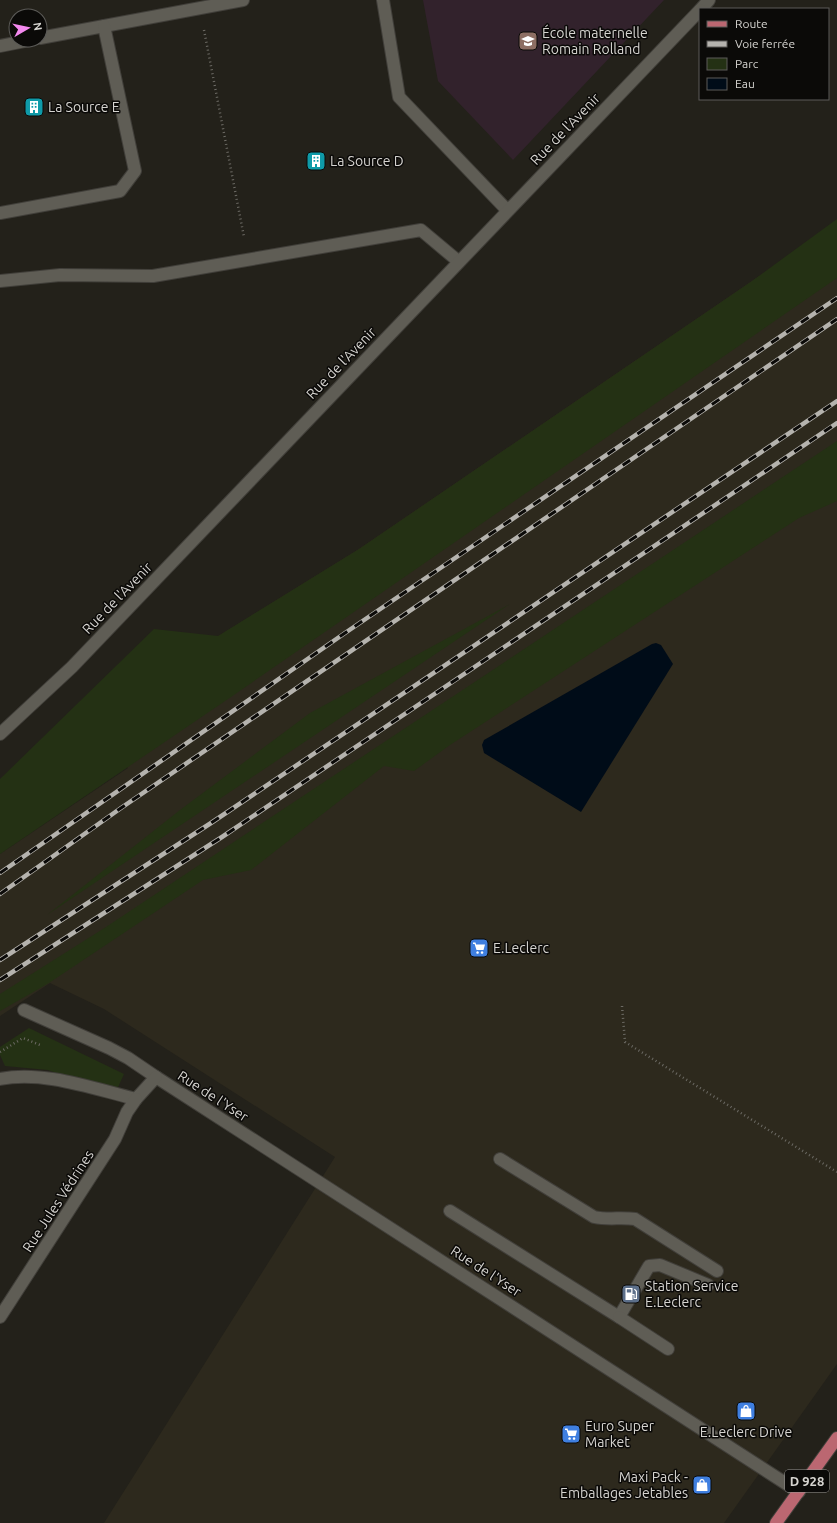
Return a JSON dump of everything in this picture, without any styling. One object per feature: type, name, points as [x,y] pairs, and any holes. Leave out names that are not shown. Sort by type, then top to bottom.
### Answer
[{"type":"main road","name":"D 928","points":[[776,1523],[837,1438]]},
{"type":"street","points":[[48,36],[243,0]]},
{"type":"street","points":[[383,0],[399,97],[507,210]]},
{"type":"street","name":"Rue de l'Avenir","points":[[701,8],[709,0]]},
{"type":"street","name":"Rue de l'Avenir","points":[[0,734],[72,667],[699,10]]},
{"type":"street","points":[[0,213],[120,191],[135,171],[104,26]]},
{"type":"street","points":[[0,281],[60,275],[153,276],[248,261],[421,230],[458,262]]},
{"type":"street","name":"Rue de l'Yser","points":[[24,1010],[128,1058],[799,1492]]},
{"type":"street","points":[[0,1079],[26,1076],[56,1080],[136,1099]]},
{"type":"street","name":"Rue de l'Yser","points":[[136,1099],[156,1077]]},
{"type":"street","name":"Rue Jules Védrines","points":[[0,1317],[116,1139],[128,1112],[136,1099]]},
{"type":"street","points":[[500,1159],[594,1217],[604,1219],[623,1217],[635,1219],[717,1271]]},
{"type":"street","points":[[450,1211],[668,1349]]},
{"type":"street","points":[[619,1317],[649,1266],[660,1265],[708,1285]]},
{"type":"path","points":[[200,8],[248,261]]},
{"type":"path","points":[[622,1006],[625,1042],[837,1172]]},
{"type":"path","points":[[0,1052],[24,1038],[44,1046]]},
{"type":"shaded area","name":"École maternelle Romain Rolland","points":[[423,0],[664,0],[513,160],[438,81]]},
{"type":"shaded area","points":[[837,223],[837,1364],[724,1523],[104,1523],[335,1157],[104,1009],[50,983],[0,1016],[0,854],[128,768],[88,717],[359,549]]},
{"type":"green space","points":[[837,219],[837,278],[231,697],[0,854],[0,779],[154,629],[218,636],[359,549],[752,281]]},
{"type":"green space","points":[[837,441],[837,501],[799,518],[450,745],[414,771],[384,766],[251,870],[203,880],[49,983],[0,1011],[0,994],[106,927]]},
{"type":"green space","points":[[510,604],[47,915],[180,810],[310,713]]},
{"type":"green space","points":[[29,1028],[124,1074],[115,1094],[48,1070],[5,1066],[0,1055],[0,1047]]},
{"type":"water","points":[[656,643],[661,645],[673,664],[581,812],[484,753],[482,745],[484,740]]},
{"type":"railway","points":[[0,873],[345,633],[837,298]]},
{"type":"railway","points":[[0,894],[121,808],[837,319]]},
{"type":"railway","points":[[0,960],[211,823],[837,401]]},
{"type":"railway","points":[[0,980],[222,837],[837,423]]},
{"type":"place","name":"École maternelle Romain Rolland","points":[[528,41]]},
{"type":"place","name":"La Source E","points":[[34,107]]},
{"type":"place","name":"La Source D","points":[[316,161]]},
{"type":"place","name":"E.Leclerc","points":[[479,948]]},
{"type":"place","name":"Station Service E.Leclerc","points":[[631,1294]]},
{"type":"place","name":"E.Leclerc Drive","points":[[746,1411]]},
{"type":"place","name":"Euro Super Market","points":[[571,1434]]},
{"type":"place","name":"Maxi Pack - Emballages Jetables","points":[[702,1485]]}]
